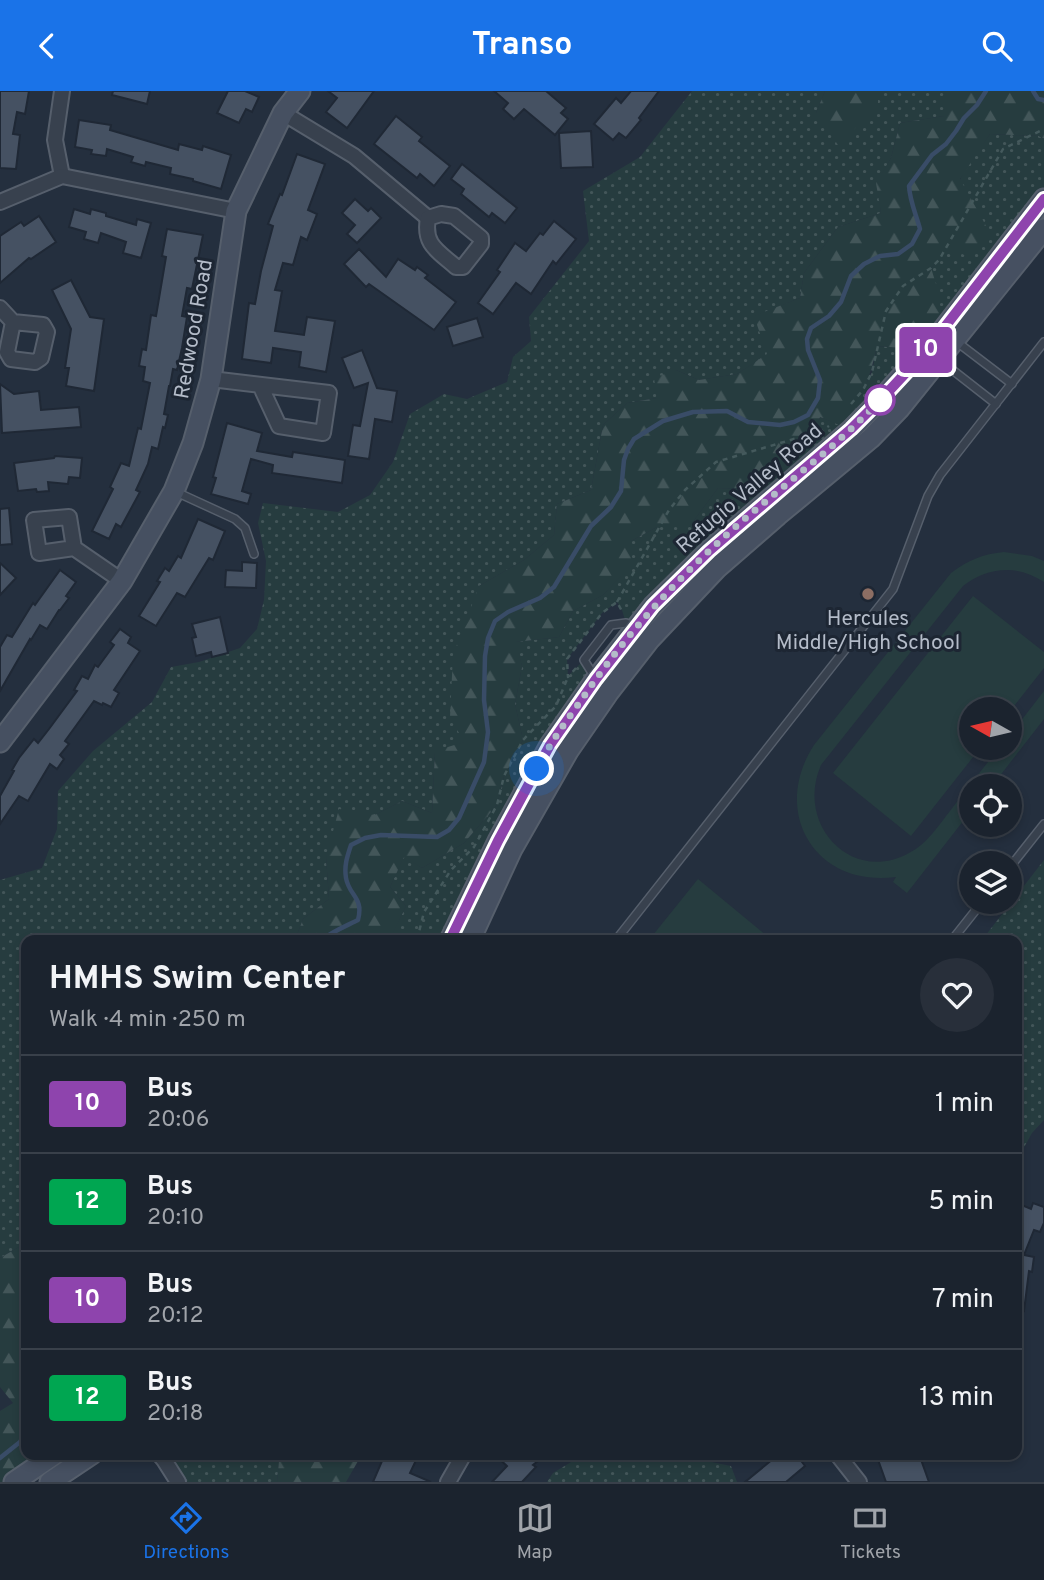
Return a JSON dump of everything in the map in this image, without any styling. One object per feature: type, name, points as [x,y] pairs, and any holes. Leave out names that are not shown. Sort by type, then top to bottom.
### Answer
[{"type":"street","points":[[62,91],[55,140],[62,176]]},
{"type":"street","name":"Redwood Road","points":[[0,742],[122,581],[174,491],[193,443],[211,379],[236,211],[283,113],[300,91]]},
{"type":"street","points":[[283,113],[354,156],[428,218]]},
{"type":"street","points":[[0,202],[62,176],[236,211]]},
{"type":"street","name":"Refugio Valley Road","points":[[949,336],[1044,199]]},
{"type":"street","name":"Refugio Valley Road","points":[[452,935],[498,841],[550,745],[596,679],[778,515],[871,438],[899,409],[933,355],[1044,229]]},
{"type":"street","points":[[0,307],[13,322]]},
{"type":"street","points":[[211,379],[329,393],[323,433],[279,426],[260,385]]},
{"type":"street","points":[[74,548],[122,581]]},
{"type":"street","name":"Refugio Valley Road","points":[[472,935],[512,849],[562,761],[644,633]]},
{"type":"street","points":[[14,1482],[46,1460]]},
{"type":"street","points":[[50,1482],[83,1460]]},
{"type":"street","points":[[164,1460],[178,1482]]},
{"type":"street","points":[[448,1482],[461,1460]]},
{"type":"street","points":[[842,1460],[859,1482]]},
{"type":"lane","points":[[949,336],[1012,384]]},
{"type":"lane","points":[[620,935],[893,589],[928,496],[940,475],[1044,342]]},
{"type":"lane","points":[[933,355],[996,404]]},
{"type":"lane","points":[[174,491],[235,519],[245,528],[254,554]]},
{"type":"lane","points":[[1022,852],[1044,824]]},
{"type":"lane","points":[[956,935],[973,914]]},
{"type":"path","points":[[847,409],[863,390],[872,372],[886,311],[903,286],[939,260],[1003,149],[1044,129]]},
{"type":"path","points":[[617,602],[669,510],[685,490],[716,462],[821,431],[830,425]]},
{"type":"path","points":[[418,935],[424,912],[450,870],[474,848],[497,805],[504,776],[523,740],[556,706],[568,677]]},
{"type":"green space","points":[[692,91],[825,91],[816,113],[878,106],[878,91],[944,91],[944,116],[900,123],[891,158],[877,183],[881,213],[838,227],[804,273],[800,298],[755,316],[768,354],[737,374],[699,380],[676,370],[657,398],[627,403],[603,425],[591,490],[557,504],[554,535],[524,560],[479,586],[465,742],[435,752],[432,813],[402,801],[375,815],[326,857],[329,899],[303,919],[297,935],[21,935],[21,1246],[0,1258],[0,880],[42,868],[57,829],[58,791],[93,751],[152,702],[171,667],[199,662],[240,648],[257,629],[264,600],[266,561],[258,523],[263,503],[338,512],[370,495],[393,462],[410,414],[444,394],[467,399],[507,382],[513,357],[531,341],[529,317],[589,241],[583,191],[640,157]]},
{"type":"green space","points":[[825,91],[878,91],[878,106],[838,145],[816,113]]},
{"type":"green space","points":[[944,91],[1044,91],[1044,139],[1039,136],[990,134],[960,179],[990,233],[967,256],[946,247],[931,268],[936,284],[942,331],[927,350],[877,346],[851,430],[820,417],[803,471],[761,468],[754,489],[718,488],[689,527],[657,527],[631,541],[631,566],[603,595],[573,611],[559,637],[516,642],[522,666],[515,704],[523,740],[504,776],[497,805],[464,843],[422,868],[404,857],[390,887],[406,906],[392,935],[297,935],[303,919],[329,899],[326,857],[339,809],[375,815],[402,801],[432,813],[435,751],[464,742],[450,717],[453,655],[479,586],[524,560],[554,535],[557,504],[591,490],[603,425],[627,403],[657,398],[654,378],[676,370],[699,380],[737,374],[767,354],[754,316],[800,298],[804,273],[838,227],[881,213],[876,183],[891,158],[900,123],[944,116]]},
{"type":"green space","points":[[990,134],[1039,136],[1044,139],[1044,199],[942,331],[931,268],[939,259],[948,238],[960,180]]},
{"type":"green space","points":[[877,346],[927,350],[889,391],[851,429],[863,390],[872,372]]},
{"type":"green space","points":[[820,417],[851,429],[712,548],[660,599],[637,627],[626,623],[617,602],[602,613],[567,659],[568,676],[584,660],[596,679],[550,745],[497,841],[452,935],[390,935],[406,906],[390,887],[404,856],[422,868],[464,843],[497,805],[504,776],[523,740],[515,704],[522,666],[515,642],[559,637],[573,611],[603,595],[630,566],[631,541],[657,527],[689,527],[718,488],[754,489],[761,467],[803,470]]},
{"type":"green space","points":[[1004,552],[1032,556],[1044,561],[1044,582],[1023,572],[1003,570],[982,575],[963,586],[821,765],[815,787],[816,808],[822,827],[834,843],[849,855],[867,861],[888,861],[921,845],[959,799],[959,826],[907,893],[893,882],[896,877],[868,877],[843,871],[823,858],[809,841],[800,820],[797,796],[802,771],[814,745],[951,573],[976,558]]},
{"type":"green space","points":[[973,596],[1044,652],[1044,668],[1021,697],[959,697],[959,760],[971,760],[911,836],[833,773]]},
{"type":"green space","points":[[1044,691],[1044,719],[1022,747],[1022,719]]},
{"type":"green space","points":[[990,760],[1012,760],[1001,774],[979,774]]},
{"type":"green space","points":[[1044,860],[1044,1120],[1032,1133],[1022,1151],[1022,935],[986,935],[1002,914],[1022,914],[1022,888]]},
{"type":"green space","points":[[698,879],[766,935],[653,935]]},
{"type":"green space","points":[[21,1246],[21,1460],[46,1460],[14,1482],[0,1482],[0,1411],[13,1403],[0,1387],[0,1258]]},
{"type":"green space","points":[[163,1460],[280,1460],[277,1482],[178,1482]]},
{"type":"green space","points":[[359,1460],[346,1482],[277,1482],[279,1461]]},
{"type":"green space","points":[[574,1460],[702,1460],[731,1466],[737,1482],[547,1482],[553,1473]]},
{"type":"building","points":[[0,91],[29,91],[25,114],[17,112],[13,134],[20,135],[16,169],[0,168]]},
{"type":"building","points":[[113,91],[150,91],[147,104],[112,95]]},
{"type":"building","points":[[228,91],[245,91],[259,97],[252,112],[246,109],[239,123],[217,113]]},
{"type":"building","points":[[328,91],[374,91],[347,128],[326,112],[337,98]]},
{"type":"building","points":[[494,91],[546,91],[566,108],[561,113],[568,119],[555,135],[524,109],[514,119],[503,109],[508,103]]},
{"type":"building","points":[[631,91],[659,91],[626,138],[619,133],[613,140],[594,124],[616,98],[621,103]]},
{"type":"building","points":[[396,116],[422,137],[419,141],[450,166],[434,186],[420,174],[417,178],[374,144]]},
{"type":"building","points":[[79,120],[111,125],[110,130],[178,150],[179,144],[202,150],[203,146],[231,155],[221,189],[170,174],[171,168],[146,162],[145,166],[131,162],[133,157],[107,149],[106,156],[91,154],[92,150],[75,147]]},
{"type":"building","points":[[591,131],[593,167],[561,168],[559,133]]},
{"type":"building","points":[[297,154],[325,164],[308,210],[317,214],[307,240],[301,237],[293,265],[283,263],[275,290],[282,291],[275,331],[304,335],[307,317],[335,321],[326,372],[299,367],[301,352],[273,348],[271,363],[242,359],[249,303],[255,304],[273,226],[268,224]]},
{"type":"building","points":[[462,164],[517,208],[505,223],[492,213],[489,217],[461,194],[464,189],[451,179]]},
{"type":"building","points":[[355,199],[368,211],[371,208],[381,218],[357,243],[347,234],[355,225],[342,213]]},
{"type":"building","points":[[74,209],[90,214],[91,209],[136,225],[137,219],[151,223],[141,258],[123,253],[126,242],[101,233],[98,243],[84,239],[86,232],[69,227]]},
{"type":"building","points":[[39,216],[56,242],[29,258],[0,283],[0,236],[21,222],[24,226]]},
{"type":"building","points":[[554,221],[576,239],[556,264],[553,261],[531,294],[516,283],[493,314],[478,303],[500,272],[497,270],[515,243],[526,251]]},
{"type":"building","points":[[167,229],[203,235],[192,289],[187,288],[182,316],[187,317],[182,348],[177,370],[173,369],[164,414],[168,415],[158,449],[152,447],[148,464],[136,490],[140,492],[121,527],[116,524],[109,539],[92,531],[113,489],[110,487],[121,463],[129,466],[138,428],[141,429],[150,383],[143,381],[145,367],[139,366],[142,349],[146,350],[151,315],[156,316],[166,257],[162,256]]},
{"type":"building","points":[[359,249],[386,277],[398,259],[415,270],[417,267],[428,275],[425,278],[456,302],[434,330],[369,284],[366,287],[344,264]]},
{"type":"building","points":[[71,280],[90,317],[104,319],[94,391],[66,386],[69,368],[65,368],[71,329],[52,290]]},
{"type":"building","points":[[477,318],[483,337],[453,346],[447,327]]},
{"type":"building","points":[[362,350],[377,388],[397,391],[392,422],[375,419],[369,459],[348,456],[353,425],[360,426],[368,383],[354,388],[342,358]]},
{"type":"building","points":[[0,384],[14,394],[39,391],[41,410],[79,407],[81,427],[2,433]]},
{"type":"building","points":[[227,423],[262,433],[257,451],[292,457],[293,452],[345,460],[342,483],[272,473],[273,465],[251,459],[242,491],[251,494],[248,504],[211,494]]},
{"type":"building","points":[[55,456],[82,458],[80,478],[69,477],[68,484],[48,482],[49,491],[18,491],[14,463]]},
{"type":"building","points":[[9,508],[12,544],[0,545],[0,509]]},
{"type":"building","points":[[198,519],[225,531],[213,560],[209,558],[185,597],[177,593],[156,626],[139,616],[160,582],[157,581],[165,568],[169,571],[178,556],[181,558]]},
{"type":"building","points":[[242,562],[257,563],[256,588],[225,587],[226,570],[242,571]]},
{"type":"building","points":[[0,563],[16,578],[0,595]]},
{"type":"building","points":[[60,570],[76,582],[66,596],[69,598],[47,629],[40,625],[0,691],[0,647],[7,635],[12,637],[33,603],[35,605]]},
{"type":"building","points":[[220,617],[228,653],[212,657],[211,652],[196,656],[192,638],[196,637],[192,624]]},
{"type":"building","points":[[120,629],[131,637],[128,643],[140,651],[114,690],[119,693],[111,707],[94,701],[65,741],[69,744],[60,755],[64,759],[57,769],[50,764],[28,801],[19,796],[0,824],[0,796],[19,758],[34,739],[38,743],[49,729],[77,691],[74,690],[82,676],[88,679],[95,665],[98,667],[114,645],[110,642]]},
{"type":"building","points":[[1033,1203],[1044,1207],[1044,1223],[1040,1232],[1034,1230],[1024,1255],[1034,1257],[1032,1272],[1029,1271],[1024,1311],[1022,1205],[1031,1209]]},
{"type":"building","points":[[382,1460],[416,1460],[410,1473],[431,1482],[373,1482]]},
{"type":"building","points":[[500,1460],[539,1460],[522,1482],[492,1482],[507,1466]]},
{"type":"building","points":[[772,1460],[800,1460],[805,1466],[786,1482],[745,1482]]},
{"type":"building","points":[[878,1460],[921,1460],[929,1482],[886,1482]]},
{"type":"waterway","points":[[330,935],[358,920],[358,901],[345,874],[351,845],[365,838],[381,835],[437,837],[449,830],[459,818],[484,762],[488,732],[484,700],[485,656],[495,621],[540,598],[554,587],[591,526],[611,507],[621,491],[624,460],[634,439],[663,421],[693,412],[727,411],[748,422],[780,425],[808,415],[818,398],[820,380],[808,350],[807,339],[811,328],[829,316],[841,302],[851,276],[864,264],[880,256],[898,254],[912,244],[920,229],[909,186],[932,155],[946,144],[986,91]]},
{"type":"waterway","points":[[1033,91],[1038,99],[1044,100]]},
{"type":"waterway","points":[[0,1458],[21,1440]]},
{"type":"bus line","name":"10","points":[[452,935],[498,841],[550,745],[596,679],[653,606],[709,551],[851,429],[887,393],[927,350],[1044,199]]},
{"type":"place","name":"Hercules Middle/High School","points":[[868,594]]},
{"type":"route","points":[[537,769],[550,745],[596,679],[653,606],[709,551],[851,429],[880,400]]}]
